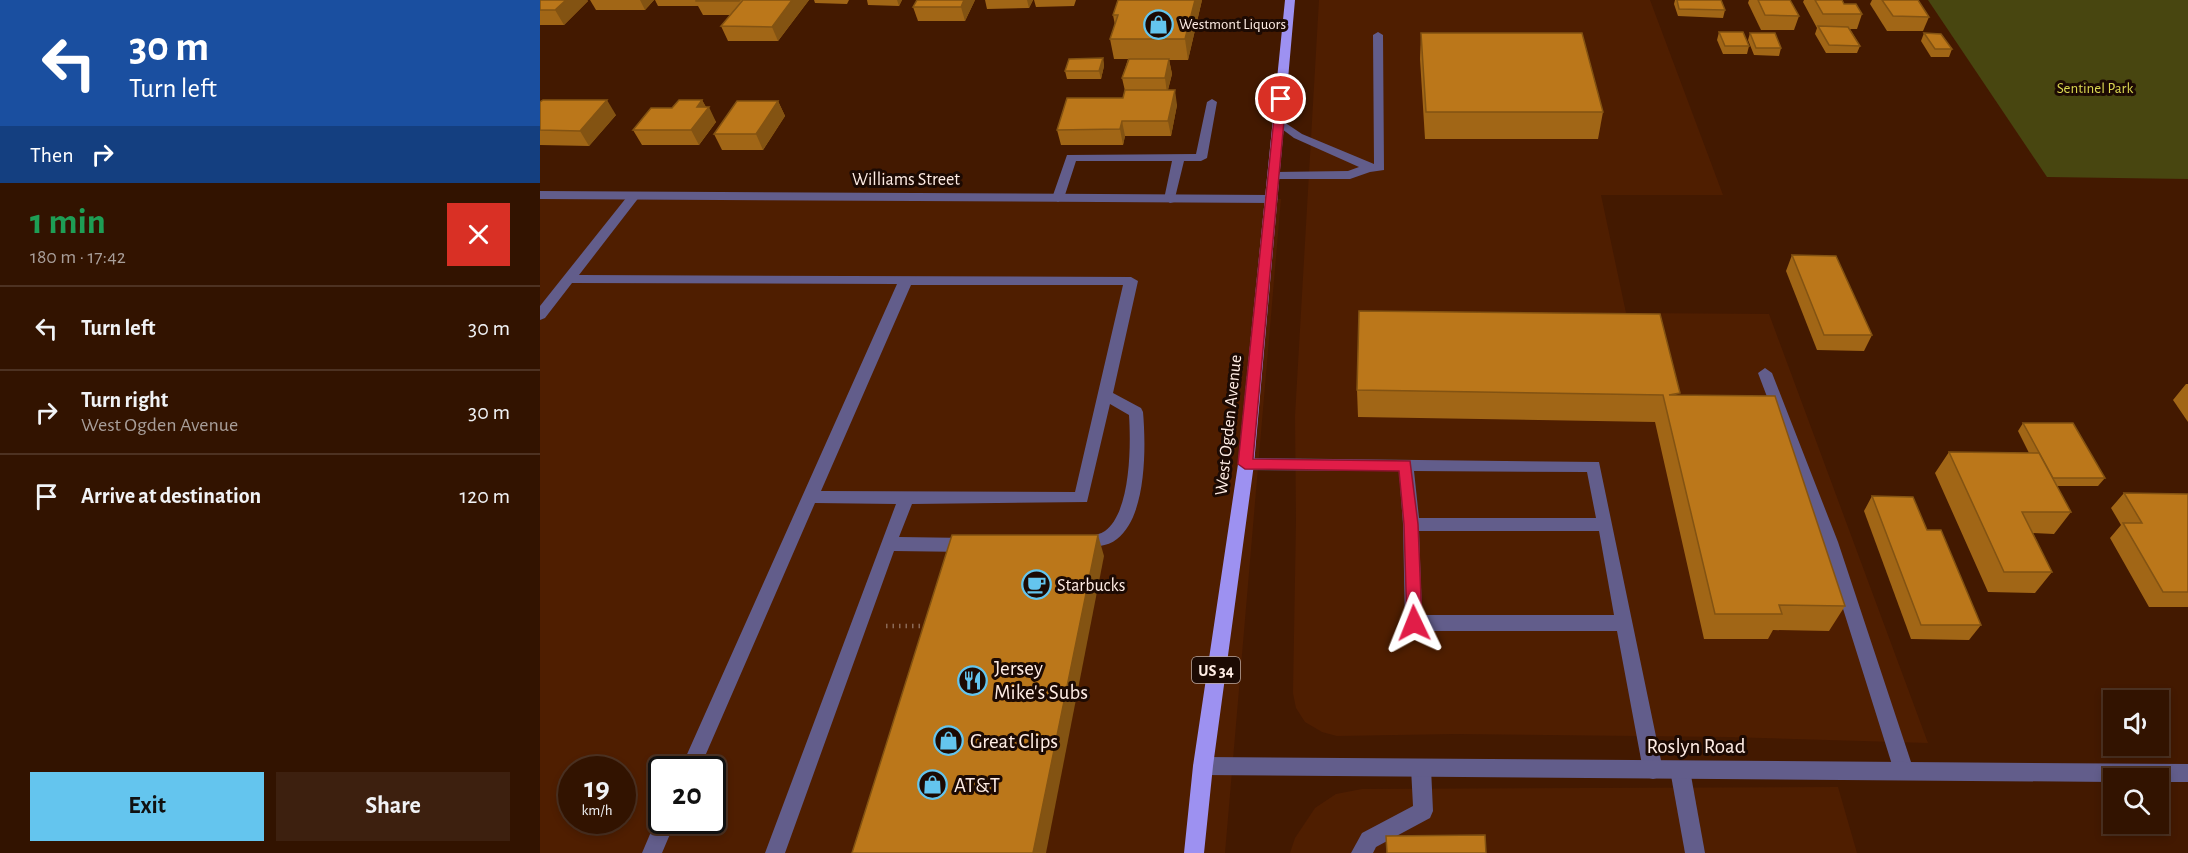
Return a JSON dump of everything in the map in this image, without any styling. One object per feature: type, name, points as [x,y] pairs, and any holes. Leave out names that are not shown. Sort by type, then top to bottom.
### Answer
[{"type":"main road","name":"West Ogden Avenue","points":[[1194,853],[1203,766],[1245,464],[1290,0]]},
{"type":"street","points":[[1274,176],[1350,175],[1368,168],[1380,168],[1378,35]]},
{"type":"street","points":[[1058,198],[1071,157],[1201,158],[1212,102]]},
{"type":"street","points":[[1278,121],[1288,132],[1354,158],[1368,168]]},
{"type":"street","points":[[1170,199],[1179,158]]},
{"type":"street","name":"Williams Street","points":[[540,195],[1272,199]]},
{"type":"street","points":[[540,315],[634,196]]},
{"type":"street","points":[[569,279],[1131,281],[1082,498],[809,497]]},
{"type":"street","points":[[695,756],[906,280]]},
{"type":"street","points":[[1765,373],[1830,542],[1904,771]]},
{"type":"street","points":[[1067,546],[1111,535],[1127,516],[1139,437],[1136,412],[1105,395]]},
{"type":"street","points":[[1245,464],[1594,466],[1653,770]]},
{"type":"street","points":[[1406,465],[1411,524],[1414,623],[1625,623]]},
{"type":"street","points":[[775,853],[906,497]]},
{"type":"street","points":[[1411,524],[1605,525]]},
{"type":"street","points":[[888,544],[984,545]]},
{"type":"street","name":"Roslyn Road","points":[[1203,766],[2188,773]]},
{"type":"street","points":[[1361,853],[1369,840],[1423,811],[1421,768]]},
{"type":"street","points":[[1680,770],[1695,853]]},
{"type":"street","points":[[652,853],[660,834]]},
{"type":"path","points":[[859,625],[928,626]]},
{"type":"shaded area","points":[[1319,0],[1650,0],[1723,195],[1601,195],[1626,313],[1769,314],[1928,743],[1727,737],[1455,734],[1337,736],[1322,732],[1305,722],[1296,708],[1293,693],[1295,416]]},
{"type":"shaded area","points":[[540,195],[1281,199],[1225,853],[540,853]]},
{"type":"shaded area","points":[[1838,787],[1857,853],[1290,853],[1295,838],[1315,808],[1336,794],[1362,789]]},
{"type":"green space","name":"Sentinel Park","points":[[1928,0],[2188,0],[2188,179],[2047,177]]},
{"type":"building","points":[[540,0],[566,0],[555,10],[540,10]]},
{"type":"building","points":[[696,0],[740,0],[696,1]]},
{"type":"building","points":[[743,0],[792,0],[772,27],[721,26]]},
{"type":"building","points":[[917,0],[964,0],[961,7],[913,7]]},
{"type":"building","name":"Westmont Liquors","points":[[1118,0],[1195,0],[1185,39],[1110,39],[1118,15],[1113,15]]},
{"type":"building","points":[[1677,0],[1721,0],[1725,10],[1679,9]]},
{"type":"building","points":[[1758,0],[1790,0],[1799,16],[1765,15]]},
{"type":"building","points":[[1815,0],[1842,0],[1844,4],[1856,4],[1862,14],[1823,14]]},
{"type":"building","points":[[1882,0],[1918,0],[1929,17],[1893,16]]},
{"type":"building","points":[[1818,26],[1848,27],[1860,46],[1829,45]]},
{"type":"building","points":[[1719,32],[1743,32],[1749,46],[1725,46]]},
{"type":"building","points":[[1421,33],[1582,33],[1603,112],[1426,112]]},
{"type":"building","points":[[1750,33],[1775,33],[1781,48],[1756,48]]},
{"type":"building","points":[[1924,33],[1941,34],[1952,49],[1935,49]]},
{"type":"building","points":[[1103,58],[1099,71],[1065,71],[1069,59]]},
{"type":"building","points":[[1129,59],[1169,59],[1165,78],[1122,78]]},
{"type":"building","points":[[1125,90],[1175,90],[1168,121],[1122,121],[1120,129],[1057,130],[1067,98],[1123,98]]},
{"type":"building","points":[[543,100],[607,100],[580,131],[540,130],[540,102]]},
{"type":"building","points":[[679,100],[702,100],[697,107],[709,107],[691,130],[633,130],[651,108],[672,108]]},
{"type":"building","points":[[737,101],[778,101],[756,134],[714,134]]},
{"type":"building","points":[[1792,255],[1836,256],[1872,335],[1824,335]]},
{"type":"building","points":[[1359,311],[1660,314],[1680,393],[1669,395],[1775,396],[1845,606],[1779,605],[1782,614],[1715,614],[1663,395],[1357,390]]},
{"type":"building","points":[[2023,423],[2073,423],[2105,478],[2053,478]]},
{"type":"building","points":[[1949,452],[2039,453],[2071,512],[2022,512],[2052,572],[2004,572]]},
{"type":"building","points":[[2124,493],[2188,494],[2188,592],[2163,592],[2123,523],[2142,523]]},
{"type":"building","points":[[1872,496],[1913,497],[1927,530],[1941,530],[1981,625],[1921,625]]},
{"type":"building","points":[[952,535],[1098,535],[1033,853],[852,853]]},
{"type":"building","points":[[1485,835],[1486,853],[1387,853],[1386,836]]},
{"type":"place","name":"Westmont Liquors","points":[[1158,24]]},
{"type":"place","name":"Starbucks","points":[[1036,585]]},
{"type":"place","name":"Jersey Mike's Subs","points":[[973,680]]},
{"type":"place","name":"Great Clips","points":[[949,741]]},
{"type":"place","name":"AT&T","points":[[933,785]]},
{"type":"route","points":[[1281,99],[1245,464],[1406,465],[1411,524],[1414,623]]}]
